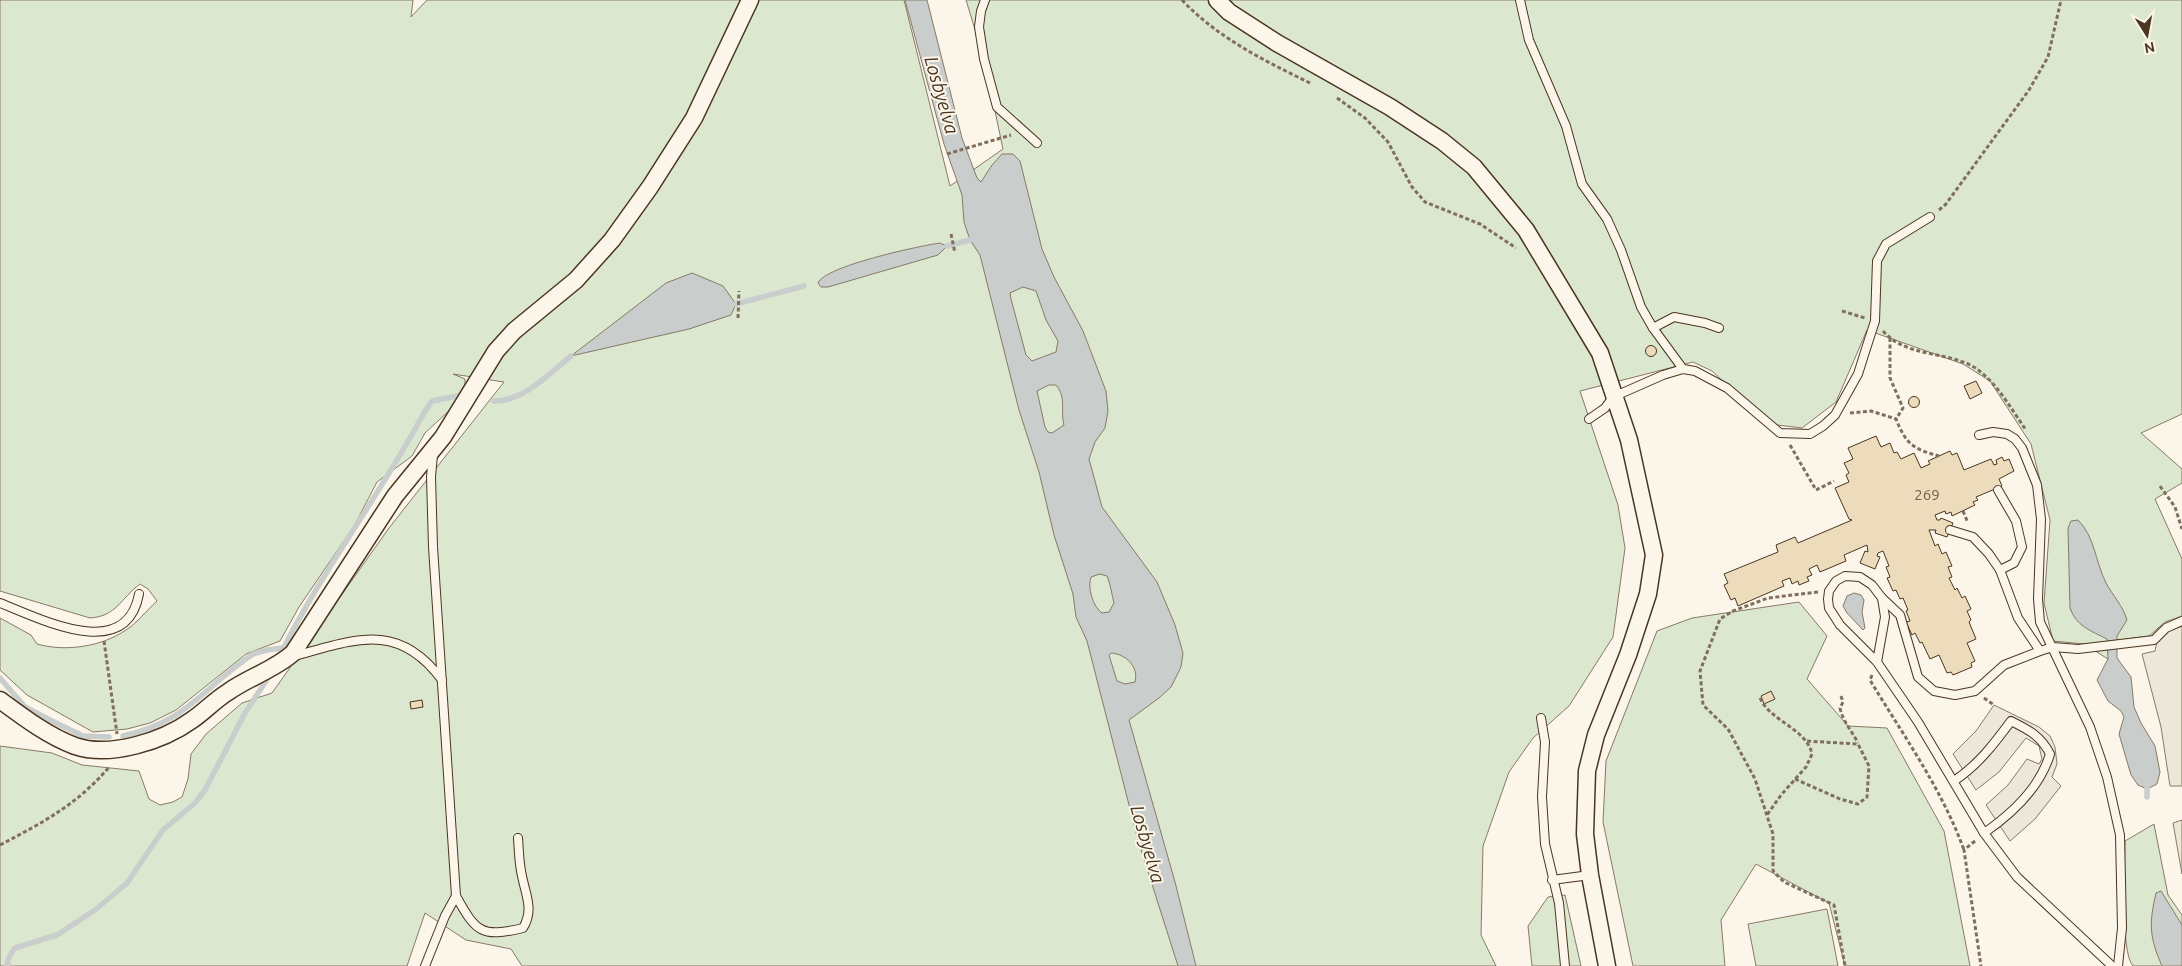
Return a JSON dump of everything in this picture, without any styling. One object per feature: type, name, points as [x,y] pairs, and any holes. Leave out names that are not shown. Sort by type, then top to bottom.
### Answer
[{"type":"street","points":[[0,700],[34,725],[76,746],[118,749],[142,744],[177,729],[228,692],[287,658],[299,646],[394,496],[434,450],[496,351],[514,331],[576,280],[612,240],[650,187],[694,118],[750,0]]},
{"type":"street","points":[[1217,0],[1229,12],[1276,43],[1413,121],[1474,167],[1526,230],[1583,321],[1600,354],[1629,440],[1654,555],[1648,594],[1628,655],[1596,735],[1587,771],[1585,834],[1590,875],[1606,966]]},
{"type":"lane","points":[[985,0],[981,11],[979,27],[984,58],[997,107],[1037,143]]},
{"type":"lane","points":[[1520,0],[1530,40],[1566,126],[1582,184],[1607,219],[1621,250],[1641,307],[1652,328],[1683,369]]},
{"type":"lane","points":[[1589,418],[1605,408],[1614,397],[1662,375],[1683,369],[1695,371],[1727,388],[1780,433],[1810,434],[1824,426],[1835,415],[1858,374],[1875,321],[1877,261],[1886,244],[1930,217]]},
{"type":"lane","points":[[1652,328],[1674,317],[1719,328]]},
{"type":"lane","points":[[1979,435],[1993,432],[2007,434],[2015,439],[2022,448],[2037,485],[2041,518],[2038,599],[2040,622],[2090,727],[2107,776],[2120,835],[2122,928],[2118,966]]},
{"type":"lane","points":[[434,450],[431,477],[434,547],[456,896],[473,925],[484,932],[506,932],[523,928],[529,919],[530,904],[522,876],[518,838]]},
{"type":"lane","points":[[1998,490],[2016,521],[2022,547],[2014,563],[2000,570]]},
{"type":"lane","points":[[1950,530],[1973,537],[2000,570],[2018,618],[2040,651]]},
{"type":"lane","points":[[2112,966],[2017,877],[1984,833],[1918,722],[1877,662],[1840,625],[1829,608],[1829,591],[1836,581],[1845,576],[1860,577],[1872,585],[1882,598],[1900,615],[1918,677],[1934,692],[1955,695],[1975,691],[2004,665],[2040,651],[2053,647],[2078,649],[2154,640],[2166,628],[2182,621]]},
{"type":"lane","points":[[0,603],[65,628],[84,632],[103,631],[125,621],[133,614],[139,594]]},
{"type":"lane","points":[[1877,662],[1886,616],[1882,598]]},
{"type":"lane","points":[[287,658],[340,642],[374,638],[395,642],[416,652],[434,669],[442,680]]},
{"type":"lane","points":[[1541,718],[1546,742],[1542,797],[1544,825],[1552,880],[1559,903],[1565,966]]},
{"type":"lane","points":[[1954,780],[1965,773],[1992,747],[2011,721],[2032,731],[2044,742],[2050,754],[2045,773],[2024,800],[1984,833]]},
{"type":"lane","points":[[1552,880],[1590,875]]},
{"type":"lane","points":[[425,966],[445,916],[456,896]]},
{"type":"path","points":[[1182,0],[1195,14],[1228,40],[1319,88]]},
{"type":"path","points":[[1930,217],[1946,204],[2029,90],[2048,56],[2061,0]]},
{"type":"path","points":[[1335,97],[1365,118],[1388,142],[1412,187],[1425,202],[1480,224],[1501,236],[1519,250]]},
{"type":"path","points":[[947,154],[1024,131]]},
{"type":"path","points":[[951,234],[955,253]]},
{"type":"path","points":[[738,318],[739,291]]},
{"type":"path","points":[[1842,311],[1875,321],[1890,338],[1915,350],[1970,365],[1986,376],[2029,435],[2022,448]]},
{"type":"path","points":[[1890,338],[1890,378],[1903,408],[1896,420]]},
{"type":"path","points":[[1835,415],[1871,411],[1896,420],[1905,440],[1925,452],[1939,456]]},
{"type":"path","points":[[1780,433],[1792,447],[1817,492],[1834,481]]},
{"type":"path","points":[[2160,486],[2175,507],[2182,529]]},
{"type":"path","points":[[1829,591],[1768,598],[1733,611],[1720,619],[1700,671],[1703,705],[1728,729],[1755,780],[1773,834],[1773,871],[1784,882],[1834,905],[1845,966]]},
{"type":"path","points":[[0,845],[70,806],[108,768],[118,749],[103,631]]},
{"type":"path","points":[[1877,662],[1870,680],[1936,790],[1955,825],[1964,850],[1981,966]]},
{"type":"path","points":[[1795,779],[1847,802],[1858,804],[1864,801],[1868,790],[1868,766],[1853,733],[1845,725],[1840,708],[1843,702],[1841,696]]},
{"type":"path","points":[[1760,698],[1768,709],[1800,736],[1811,749],[1810,761],[1767,815]]},
{"type":"path","points":[[1805,741],[1858,744]]},
{"type":"path","points":[[1964,850],[1984,833]]},
{"type":"green space","points":[[0,0],[413,0],[411,17],[427,0],[904,0],[950,186],[1003,149],[984,59],[966,0],[2182,0],[2182,414],[2141,433],[2182,469],[2182,483],[2155,499],[2182,559],[2182,616],[2165,622],[2149,636],[2118,640],[2108,659],[2084,644],[2053,641],[2044,603],[2050,520],[2031,444],[1990,381],[1963,364],[1867,330],[1836,402],[1802,428],[1769,424],[1712,371],[1693,362],[1580,391],[1618,505],[1625,548],[1613,637],[1569,706],[1533,738],[1509,772],[1483,846],[1481,935],[1496,966],[522,966],[511,949],[466,940],[425,913],[407,966],[0,966],[0,746],[52,753],[82,765],[139,771],[149,799],[160,805],[173,802],[182,797],[188,779],[191,754],[206,734],[242,703],[272,693],[389,528],[504,382],[453,374],[465,379],[465,384],[454,406],[425,433],[412,456],[377,482],[354,526],[299,607],[280,641],[246,654],[176,710],[150,723],[127,729],[93,732],[27,695],[0,670],[0,618],[31,635],[37,644],[71,648],[94,644],[116,636],[138,620],[157,601],[148,589],[140,584],[118,606],[99,617],[90,618],[0,591]]},
{"type":"green space","points":[[1799,602],[1827,636],[1807,679],[1848,726],[1887,728],[1944,831],[1970,966],[1845,966],[1829,903],[1756,864],[1721,920],[1725,966],[1633,966],[1603,822],[1606,761],[1657,631],[1692,618]]},
{"type":"green space","points":[[2154,824],[2168,895],[2182,915],[2182,966],[2133,966],[2126,944],[2125,841]]},
{"type":"green space","points":[[1565,895],[1581,966],[1532,966],[1528,926],[1548,897]]},
{"type":"green space","points":[[1827,909],[1838,966],[1756,966],[1748,924]]},
{"type":"shaded area","points":[[2182,623],[2182,786],[2170,786],[2161,727],[2142,654],[2155,651],[2157,641],[2163,633]]},
{"type":"shaded area","points":[[1994,705],[2039,727],[2050,736],[2055,747],[2057,764],[2052,777],[2061,786],[2035,819],[2010,841],[1986,805],[2008,785],[2027,759],[2039,764],[2042,759],[2039,746],[2026,738],[1999,772],[1976,790],[1953,754],[1976,731]]},
{"type":"shaded area","points":[[2182,820],[2182,874],[2173,823]]},
{"type":"water","name":"Losbyelva","points":[[905,0],[927,0],[962,138],[977,178],[981,182],[1002,154],[1013,154],[1020,161],[1042,249],[1054,277],[1083,331],[1106,391],[1108,411],[1105,428],[1095,442],[1089,459],[1102,507],[1157,582],[1175,625],[1183,653],[1181,667],[1171,687],[1129,720],[1175,882],[1196,966],[1178,966],[1138,840],[1087,641],[1076,617],[1073,594],[1054,535],[1039,472],[1019,410],[980,255],[970,240],[964,222],[962,195],[944,144]],"holes":[[[1023,287],[1036,291],[1046,320],[1058,341],[1056,352],[1032,361],[1026,355],[1010,293]],[[1049,385],[1056,385],[1061,395],[1064,425],[1052,433],[1048,432],[1045,427],[1037,391]],[[1100,574],[1107,576],[1114,603],[1109,612],[1102,613],[1096,606],[1090,591],[1091,577]],[[1111,653],[1117,654],[1130,662],[1135,671],[1135,682],[1125,684],[1117,681],[1109,655]]]},
{"type":"water","points":[[940,243],[947,246],[938,255],[828,287],[821,287],[818,283],[824,277],[837,270],[854,264],[894,252]]},
{"type":"water","points":[[692,273],[723,286],[736,304],[731,315],[689,329],[571,356],[666,283]]},
{"type":"water","points":[[2078,520],[2088,534],[2106,583],[2127,620],[2117,636],[2117,658],[2131,677],[2134,707],[2155,746],[2160,772],[2157,784],[2147,789],[2138,785],[2131,775],[2119,734],[2124,717],[2121,711],[2108,701],[2097,680],[2108,659],[2107,639],[2080,624],[2070,608],[2068,528],[2071,521]]},
{"type":"water","points":[[1854,593],[1861,595],[1864,600],[1862,612],[1865,628],[1863,630],[1843,606],[1847,596]]},
{"type":"water","points":[[2161,891],[2182,925],[2182,966],[2162,966],[2155,947],[2151,922],[2156,893]]},
{"type":"building","points":[[1649,346],[1653,346],[1656,351],[1655,355],[1649,356],[1646,353],[1646,349]]},
{"type":"building","points":[[1976,381],[1982,393],[1970,399],[1964,386]]},
{"type":"building","points":[[1914,396],[1920,402],[1914,408],[1908,402]]},
{"type":"building","points":[[1876,436],[1881,447],[1890,443],[1894,453],[1897,452],[1901,459],[1914,453],[1921,468],[1930,464],[1928,461],[1950,451],[1952,455],[1957,453],[1964,470],[1991,459],[1994,465],[1997,464],[1996,460],[2002,457],[2004,461],[2009,459],[2014,471],[1999,479],[2002,486],[1976,497],[1978,500],[1973,502],[1975,505],[1952,516],[1951,512],[1946,514],[1945,511],[1935,515],[1937,520],[1941,518],[1953,523],[1947,537],[1935,533],[1936,530],[1929,530],[1935,546],[1938,544],[1942,554],[1946,552],[1952,566],[1948,567],[1952,577],[1949,578],[1955,590],[1957,588],[1962,598],[1965,596],[1971,609],[1967,611],[1976,639],[1967,643],[1975,661],[1971,663],[1972,667],[1953,675],[1951,672],[1947,673],[1939,655],[1930,659],[1922,642],[1920,643],[1915,633],[1912,635],[1906,622],[1910,621],[1903,598],[1900,599],[1896,590],[1893,591],[1887,578],[1890,577],[1886,567],[1889,566],[1883,551],[1878,553],[1877,556],[1880,557],[1875,569],[1860,563],[1865,551],[1868,552],[1867,545],[1844,555],[1846,561],[1820,572],[1817,565],[1809,569],[1812,575],[1807,577],[1809,581],[1799,585],[1798,581],[1792,584],[1790,578],[1782,581],[1784,586],[1738,606],[1735,598],[1731,600],[1724,585],[1728,583],[1724,574],[1778,552],[1776,545],[1795,537],[1798,543],[1852,520],[1849,519],[1835,488],[1849,482],[1846,475],[1849,473],[1844,463],[1853,459],[1848,448]]},
{"type":"building","points":[[1771,691],[1775,699],[1764,704],[1761,696]]},
{"type":"building","points":[[422,700],[423,707],[411,709],[410,702]]},
{"type":"waterway","points":[[947,246],[970,240]]},
{"type":"waterway","points":[[736,304],[804,286]]},
{"type":"waterway","points":[[494,401],[505,400],[526,392],[571,356]]},
{"type":"waterway","points":[[281,653],[315,591],[432,401],[462,395]]},
{"type":"waterway","points":[[123,736],[145,730],[180,713],[253,654],[283,648]]},
{"type":"waterway","points":[[0,678],[25,707],[83,736],[109,737]]},
{"type":"waterway","points":[[7,966],[9,957],[15,948],[57,935],[95,910],[127,883],[163,830],[195,803],[205,790],[245,713],[268,678]]},
{"type":"waterway","points":[[2147,781],[2147,797]]}]
